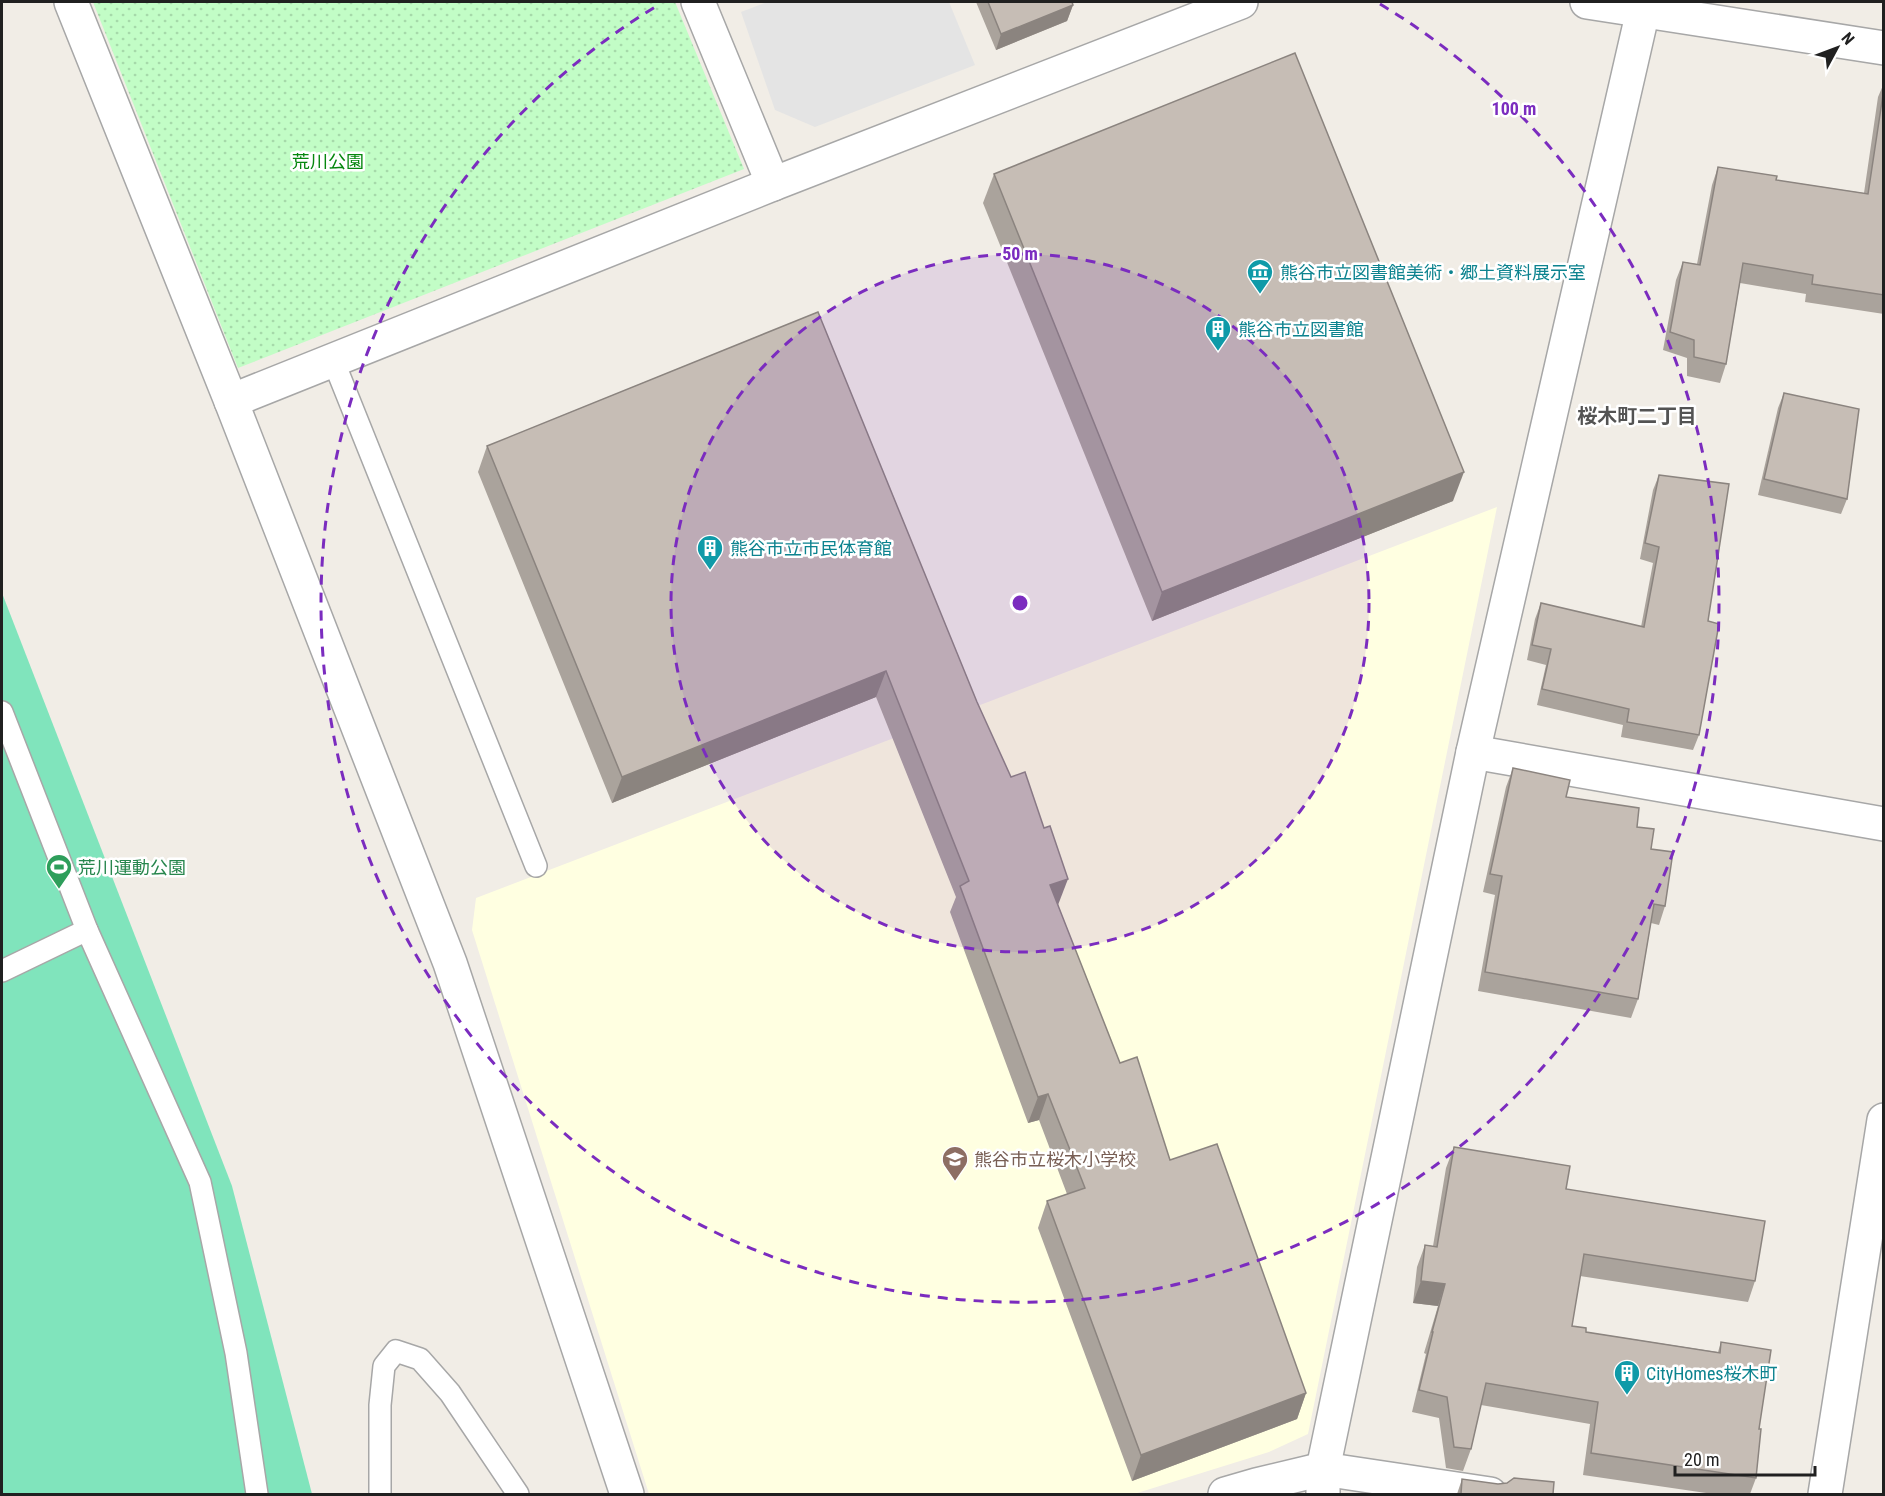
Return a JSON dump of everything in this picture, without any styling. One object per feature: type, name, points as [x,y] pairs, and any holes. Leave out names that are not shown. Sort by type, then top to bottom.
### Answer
[{"type":"street","points":[[70,2],[231,400],[450,963],[627,1494]]},
{"type":"street","points":[[698,2],[773,184]]},
{"type":"street","points":[[231,400],[773,184],[1241,2]]},
{"type":"street","points":[[1587,2],[1645,5],[1884,48]]},
{"type":"street","points":[[1323,1482],[1473,752],[1645,5]]},
{"type":"street","points":[[1473,752],[1884,824]]},
{"type":"street","points":[[1825,1494],[1884,1120]]},
{"type":"street","points":[[1225,1494],[1256,1485],[1323,1482],[1490,1494]]},
{"type":"lane","points":[[333,360],[536,866]]},
{"type":"lane","points":[[2,712],[87,930],[200,1182],[236,1353],[257,1494]]},
{"type":"lane","points":[[2,971],[87,930]]},
{"type":"lane","points":[[380,1494],[380,1405],[384,1366],[396,1351],[420,1359],[450,1393],[518,1494]]},
{"type":"shaded area","points":[[767,2],[949,2],[975,65],[815,127],[775,110],[741,12]]},
{"type":"shaded area","name":"熊谷市立桜木小学校","points":[[1497,507],[1308,1434],[1269,1452],[1134,1494],[649,1494],[472,930],[476,898]]},
{"type":"green space","name":"荒川公園","points":[[93,2],[675,2],[744,169],[238,368]]},
{"type":"green space","name":"荒川運動公園","points":[[2,593],[232,1186],[312,1494],[2,1494]]},
{"type":"building","points":[[988,2],[1072,2],[1073,5],[1001,34]]},
{"type":"building","name":"熊谷市立図書館","points":[[1295,53],[1464,472],[1162,592],[994,174]]},
{"type":"building","points":[[1884,88],[1884,295],[1812,284],[1813,275],[1743,263],[1726,364],[1694,357],[1694,340],[1670,332],[1683,262],[1700,265],[1718,167],[1777,176],[1776,180],[1868,194]]},
{"type":"building","points":[[818,312],[977,702],[1011,777],[1025,772],[1044,828],[1050,826],[1068,879],[1050,885],[1120,1063],[1137,1057],[1170,1160],[1217,1144],[1306,1393],[1141,1455],[1047,1201],[1085,1188],[1048,1094],[1038,1097],[960,886],[969,881],[886,671],[622,777],[487,446]]},
{"type":"building","points":[[1784,393],[1859,409],[1847,499],[1764,479]]},
{"type":"building","points":[[1659,475],[1729,484],[1708,621],[1719,624],[1699,735],[1627,722],[1629,709],[1542,689],[1551,649],[1532,645],[1541,603],[1644,627],[1659,547],[1645,543]]},
{"type":"building","points":[[1513,768],[1570,780],[1566,797],[1639,808],[1637,827],[1654,829],[1651,849],[1673,852],[1665,906],[1654,904],[1638,999],[1485,972],[1502,876],[1490,874]]},
{"type":"building","points":[[1454,1147],[1570,1166],[1566,1189],[1765,1221],[1755,1281],[1584,1254],[1572,1326],[1586,1328],[1586,1332],[1720,1353],[1721,1342],[1771,1350],[1759,1429],[1761,1429],[1756,1478],[1591,1453],[1598,1402],[1486,1383],[1471,1449],[1454,1447],[1447,1397],[1419,1390],[1445,1284],[1421,1281],[1425,1245],[1437,1247]]},
{"type":"building","points":[[1514,1478],[1554,1482],[1553,1494],[1461,1494],[1462,1479],[1498,1484],[1507,1483]]},
{"type":"place","name":"熊谷市立図書館美術・郷土資料展示室","points":[[1260,295]]},
{"type":"place","name":"熊谷市立図書館","points":[[1218,352]]},
{"type":"place","name":"熊谷市立市民体育館","points":[[710,571]]},
{"type":"place","name":"荒川運動公園","points":[[59,890]]},
{"type":"place","name":"熊谷市立桜木小学校","points":[[955,1182]]},
{"type":"place","name":"CityHomes桜木町","points":[[1627,1396]]},
{"type":"district","name":"桜木町二丁目","points":[[1637,416]]}]
